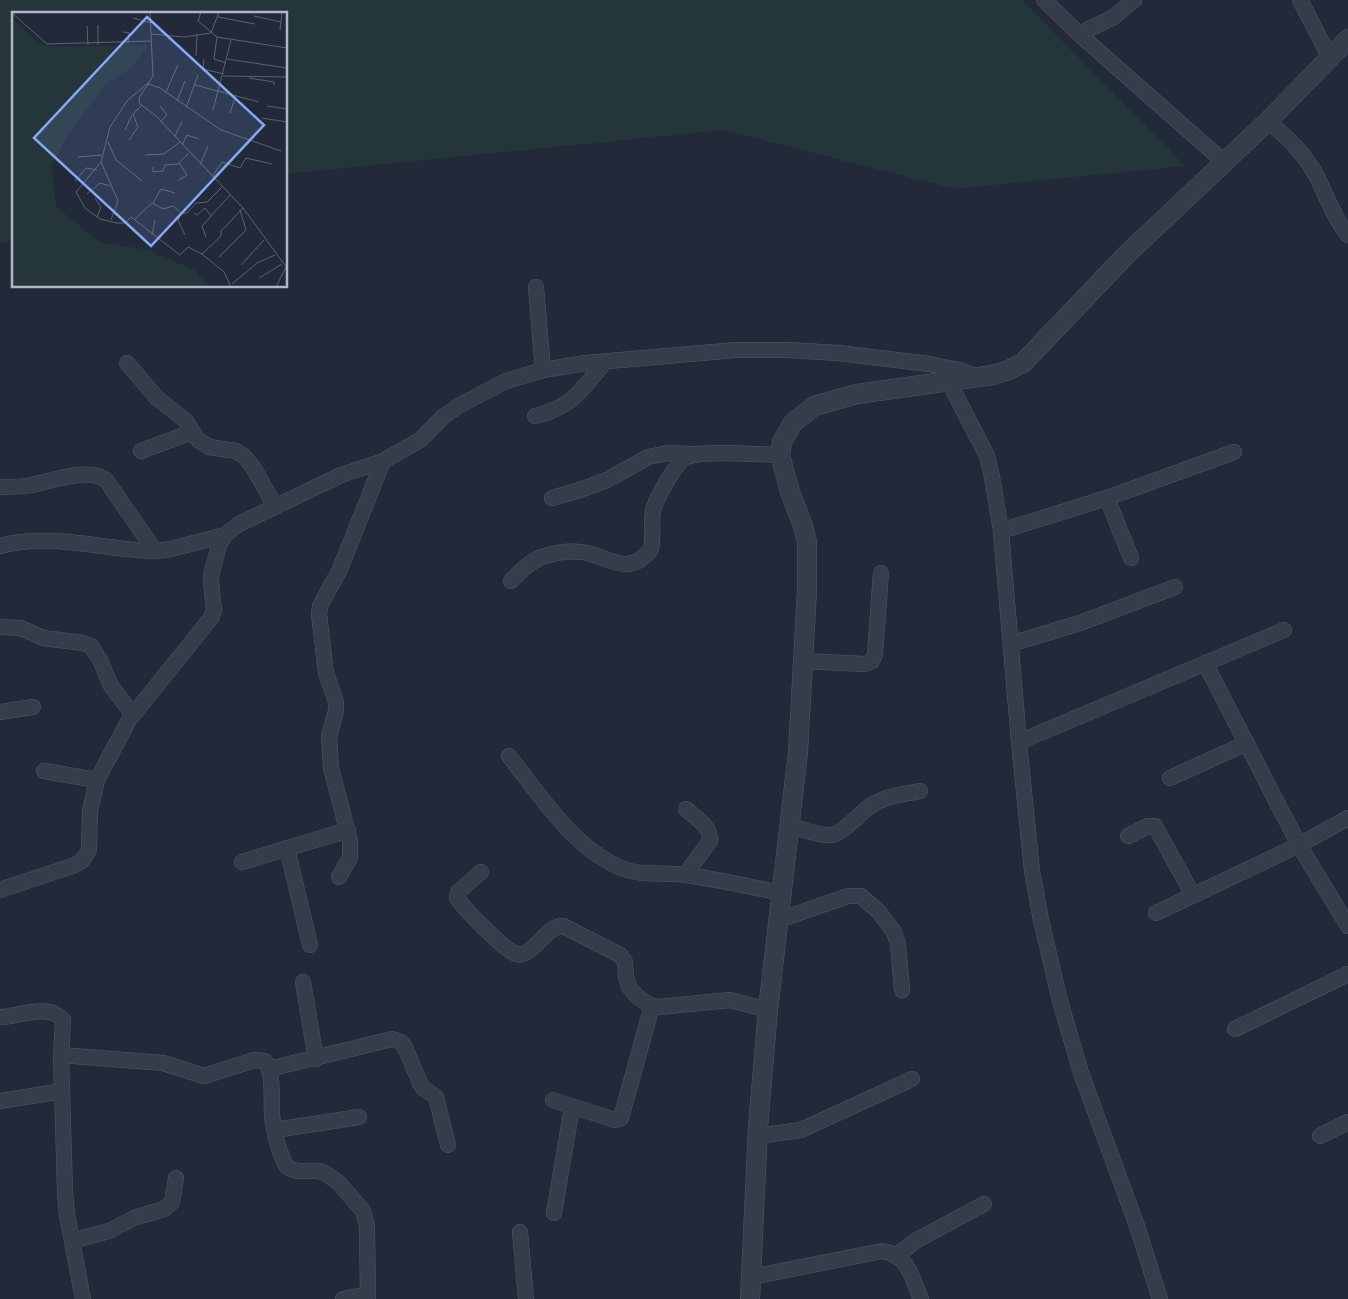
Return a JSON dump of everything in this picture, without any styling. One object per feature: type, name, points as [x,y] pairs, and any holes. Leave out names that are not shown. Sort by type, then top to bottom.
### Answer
[{"type":"street","points":[[1044,0],[1079,34],[1224,162]]},
{"type":"street","points":[[1079,34],[1114,17],[1134,0]]},
{"type":"street","points":[[1300,0],[1330,58]]},
{"type":"street","points":[[750,1299],[757,1136],[768,1010],[798,752],[808,573],[807,542],[804,526],[790,492],[780,455],[782,442],[793,423],[814,406],[857,394],[929,383],[949,382],[1006,372],[1023,362],[1030,357],[1126,255],[1268,121],[1348,40]]},
{"type":"street","points":[[1268,121],[1295,145],[1304,156],[1316,175],[1335,216],[1348,236]]},
{"type":"street","points":[[536,287],[543,370]]},
{"type":"street","points":[[0,890],[75,865],[90,850],[90,811],[97,780],[133,715],[211,618],[214,611],[212,572],[219,545],[225,535],[239,524],[340,475],[383,461],[420,440],[444,416],[460,405],[506,381],[543,370],[605,362],[736,350],[788,350],[839,353],[959,370],[976,377]]},
{"type":"street","points":[[535,416],[551,412],[569,402],[605,362]]},
{"type":"street","points":[[127,363],[157,398],[186,422],[203,444],[236,451],[244,456],[275,506]]},
{"type":"street","points":[[949,382],[987,456],[992,477],[1001,531],[1032,871],[1041,920],[1060,1001],[1081,1073],[1137,1226],[1160,1299]]},
{"type":"street","points":[[141,451],[192,432]]},
{"type":"street","points":[[1001,531],[1107,498],[1234,452]]},
{"type":"street","points":[[552,498],[607,480],[648,457],[668,453],[780,455]]},
{"type":"street","points":[[511,581],[533,561],[553,554],[587,553],[626,565],[640,560],[651,549],[652,516],[655,506],[676,466],[692,454]]},
{"type":"street","points":[[339,877],[350,858],[350,841],[331,768],[329,736],[336,710],[336,702],[326,673],[319,614],[320,606],[340,569],[383,461]]},
{"type":"street","points":[[0,487],[24,486],[84,474],[101,476],[106,480],[155,552]]},
{"type":"street","points":[[1107,498],[1131,558]]},
{"type":"street","points":[[0,546],[31,540],[50,540],[155,552],[171,550],[225,535]]},
{"type":"street","points":[[803,661],[865,664],[872,661],[875,654],[881,573]]},
{"type":"street","points":[[1011,644],[1080,623],[1175,587]]},
{"type":"street","points":[[0,627],[21,628],[43,638],[83,643],[91,646],[100,660],[111,686],[133,715]]},
{"type":"street","points":[[1019,742],[1284,630]]},
{"type":"street","points":[[1205,663],[1299,844],[1348,926]]},
{"type":"street","points":[[0,712],[33,706]]},
{"type":"street","points":[[1170,778],[1247,744]]},
{"type":"street","points":[[509,756],[562,823],[581,842],[602,858],[622,868],[636,871],[685,875],[782,893]]},
{"type":"street","points":[[44,771],[97,780]]},
{"type":"street","points":[[790,826],[819,834],[832,835],[838,833],[863,811],[878,801],[920,791]]},
{"type":"street","points":[[685,875],[710,841],[706,827],[686,808]]},
{"type":"street","points":[[1156,913],[1299,844],[1348,818]]},
{"type":"street","points":[[1128,836],[1148,826],[1155,826],[1193,896]]},
{"type":"street","points":[[242,862],[348,830]]},
{"type":"street","points":[[287,848],[310,945]]},
{"type":"street","points":[[481,872],[458,892],[457,898],[515,954],[528,952],[556,927],[563,926],[620,955],[625,962],[626,978],[629,986],[641,1000],[652,1006],[660,1007],[730,1000],[768,1010]]},
{"type":"street","points":[[779,920],[848,896],[861,896],[879,912],[894,932],[898,944],[902,990]]},
{"type":"street","points":[[1235,1029],[1348,974]]},
{"type":"street","points":[[303,982],[316,1059]]},
{"type":"street","points":[[553,1100],[619,1120],[622,1116],[652,1006]]},
{"type":"street","points":[[0,1017],[53,1012],[63,1020],[61,1055],[65,1192],[83,1299]]},
{"type":"street","points":[[269,1069],[316,1059],[392,1038],[397,1039],[405,1048],[423,1088],[436,1097],[448,1145]]},
{"type":"street","points":[[61,1055],[163,1062],[204,1076],[256,1060],[265,1061],[269,1069],[275,1130],[287,1167],[297,1170],[320,1171],[328,1175],[339,1183],[363,1211],[367,1226],[368,1297],[343,1299]]},
{"type":"street","points":[[757,1136],[801,1130],[912,1079]]},
{"type":"street","points":[[0,1101],[62,1092]]},
{"type":"street","points":[[554,1212],[572,1106]]},
{"type":"street","points":[[275,1130],[359,1117]]},
{"type":"street","points":[[1320,1136],[1348,1122]]},
{"type":"street","points":[[72,1240],[109,1231],[134,1218],[164,1209],[172,1202],[176,1178]]},
{"type":"street","points":[[897,1255],[917,1240],[984,1204]]},
{"type":"street","points":[[520,1232],[526,1299]]},
{"type":"street","points":[[751,1277],[882,1251],[897,1255],[906,1264],[921,1299]]},
{"type":"shaded area","points":[[0,0],[1022,0],[1185,166],[955,189],[724,130],[288,174],[288,12],[12,12],[12,241],[0,244]]}]
